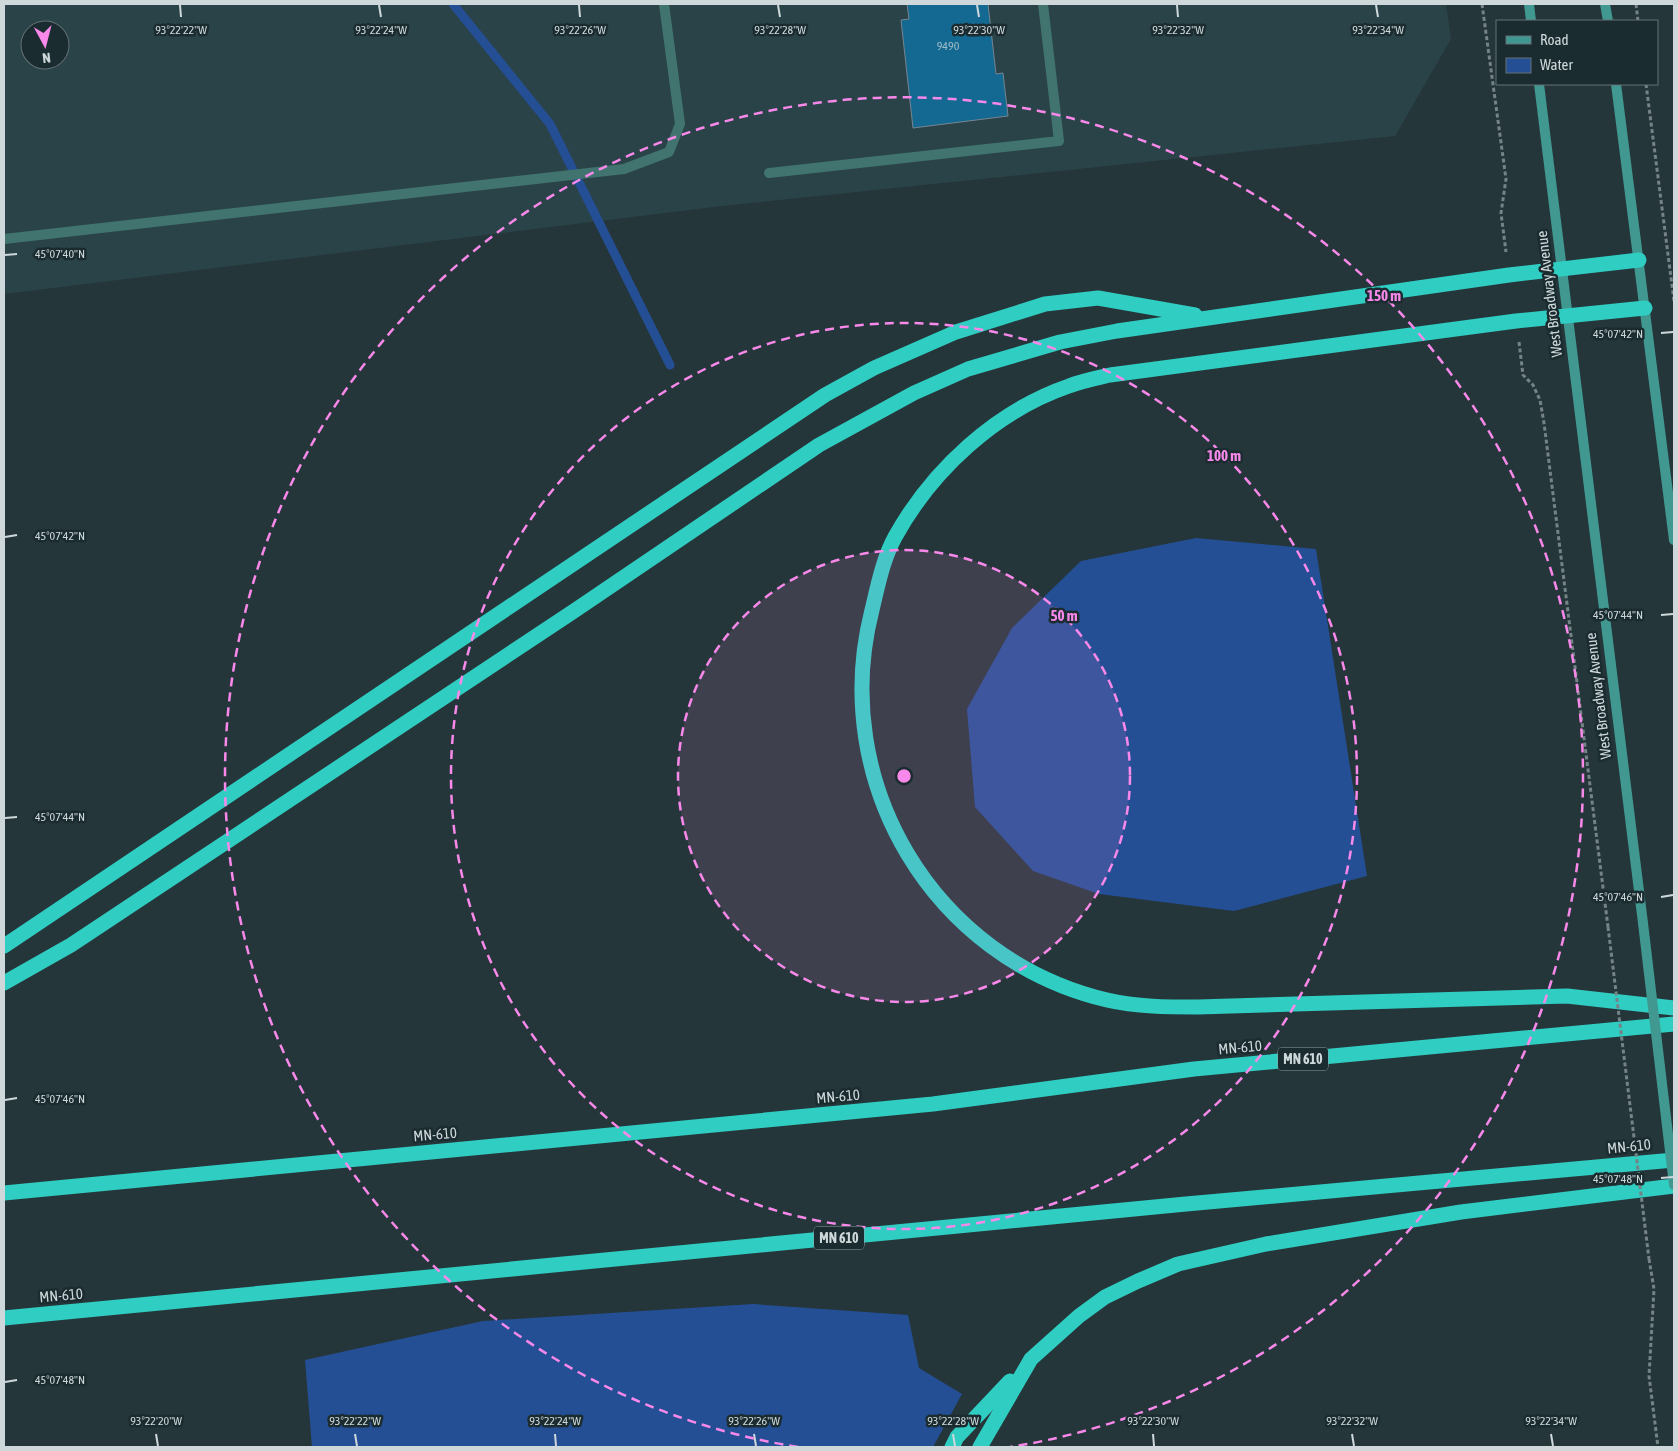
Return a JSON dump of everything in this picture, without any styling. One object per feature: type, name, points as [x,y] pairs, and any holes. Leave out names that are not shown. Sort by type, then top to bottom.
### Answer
[{"type":"highway","points":[[4,983],[70,945],[574,611],[819,445],[860,421],[968,369],[1060,342],[1117,331],[1509,275],[1640,260]]},
{"type":"highway","points":[[4,946],[825,395],[874,368],[973,326],[1045,304],[1076,299],[1098,298],[1208,317]]},
{"type":"highway","points":[[1646,308],[1567,314],[1110,374],[1068,386],[997,423],[961,453],[914,507],[894,538],[882,569],[867,629],[862,702],[868,755],[884,810],[904,850],[950,911],[1003,954],[1032,972],[1107,1000],[1150,1006],[1198,1007],[1567,996],[1674,1008]]},
{"type":"highway","name":"MN-610","points":[[4,1194],[933,1104],[1194,1069],[1674,1024]]},
{"type":"highway","name":"MN-610","points":[[4,1318],[1186,1204],[1674,1160]]},
{"type":"highway","points":[[952,1447],[956,1437],[1031,1359],[1079,1316],[1105,1297],[1138,1280],[1178,1264],[1266,1244],[1461,1212],[1674,1186]]},
{"type":"highway","points":[[980,1447],[1031,1359]]},
{"type":"main road","points":[[1529,4],[1531,20]]},
{"type":"main road","points":[[1605,4],[1608,20]]},
{"type":"main road","name":"West Broadway Avenue","points":[[1539,85],[1674,1186]]},
{"type":"main road","points":[[1616,85],[1640,260],[1674,540]]},
{"type":"lane","points":[[4,239],[624,169],[669,152],[680,124],[664,4]]},
{"type":"lane","points":[[769,173],[1059,141],[1042,4]]},
{"type":"path","points":[[1482,4],[1506,179],[1501,213],[1509,275]]},
{"type":"path","points":[[1636,4],[1638,20]]},
{"type":"path","points":[[1646,85],[1674,300]]},
{"type":"path","points":[[1516,321],[1523,374],[1533,386],[1540,400],[1544,423],[1654,1289],[1649,1376],[1658,1447]]},
{"type":"shaded area","points":[[4,4],[1446,4],[1451,39],[1395,136],[722,206],[4,294]]},
{"type":"water","points":[[1196,538],[1316,549],[1367,876],[1234,911],[1099,894],[1033,871],[975,807],[967,709],[1012,628],[1081,561]]},
{"type":"water","points":[[753,1304],[908,1315],[919,1368],[962,1394],[933,1447],[312,1447],[305,1360],[483,1321]]},
{"type":"building","points":[[907,4],[988,4],[996,74],[1003,73],[1008,116],[913,128],[901,20],[909,19]]},
{"type":"waterway","points":[[453,4],[550,124],[670,365]]}]
